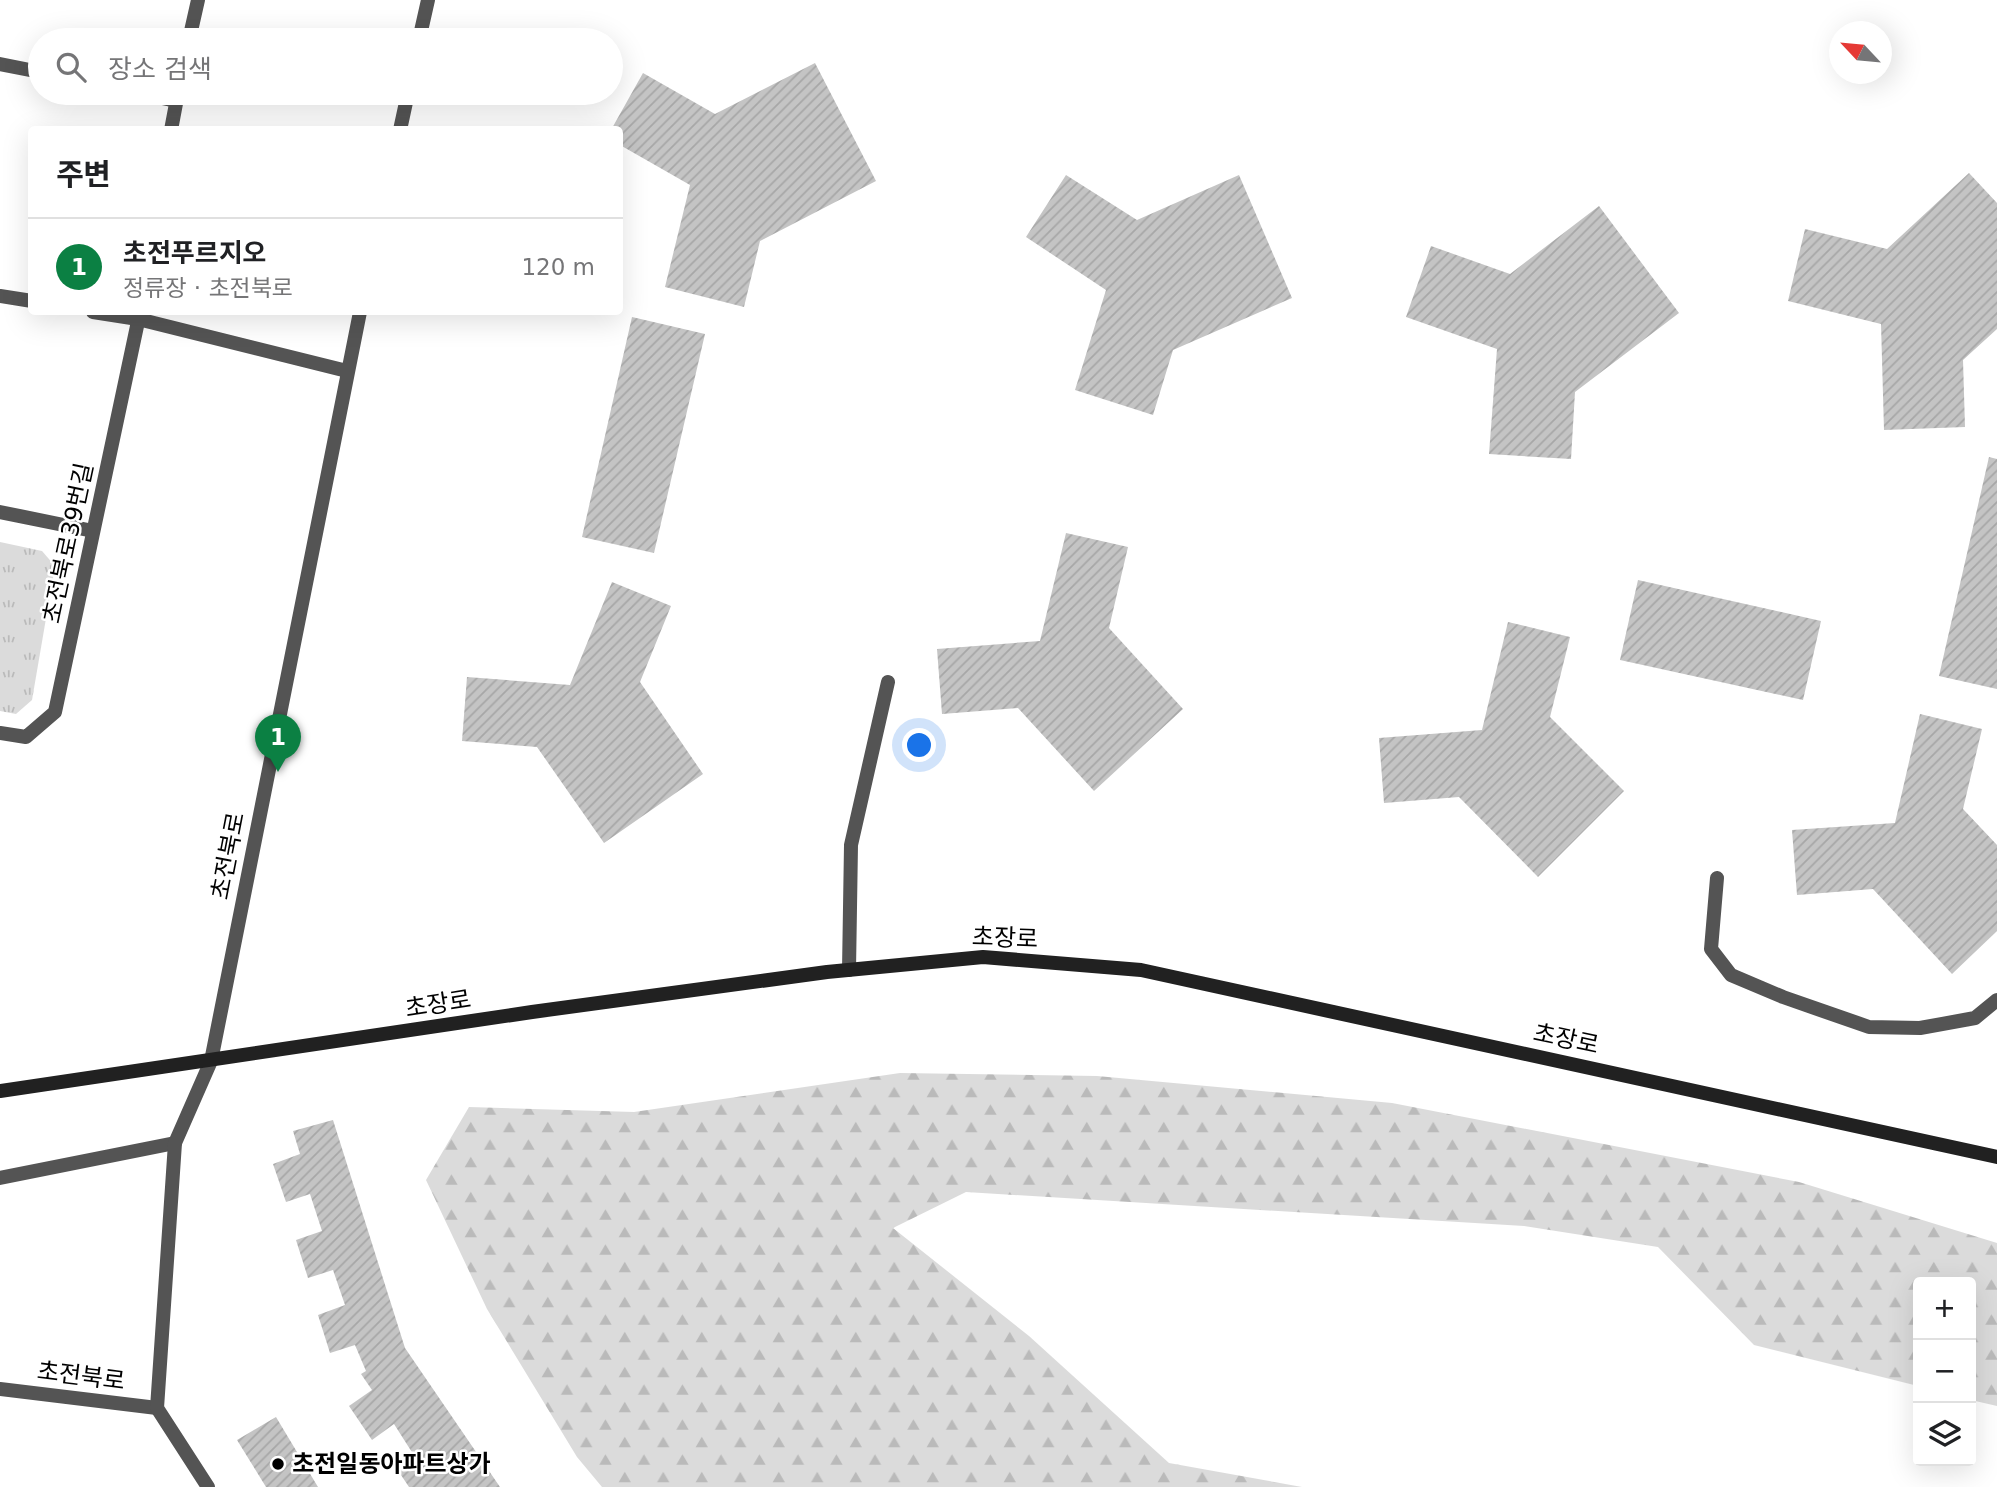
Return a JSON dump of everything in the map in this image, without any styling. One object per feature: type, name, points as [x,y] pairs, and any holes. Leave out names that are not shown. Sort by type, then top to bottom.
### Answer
[{"type":"street","points":[[192,28],[198,0]]},
{"type":"street","points":[[422,28],[428,0]]},
{"type":"street","points":[[0,64],[28,70]]},
{"type":"street","points":[[172,126],[176,105]]},
{"type":"street","points":[[401,126],[405,105]]},
{"type":"street","points":[[0,296],[28,300]]},
{"type":"street","points":[[139,315],[347,372]]},
{"type":"street","name":"초전북로39번길","points":[[0,733],[26,737],[55,712],[139,315]]},
{"type":"street","name":"초전북로","points":[[208,1487],[157,1408],[175,1143],[211,1061],[359,315]]},
{"type":"street","points":[[0,512],[93,531]]},
{"type":"street","points":[[849,970],[851,845],[888,682]]},
{"type":"street","points":[[1717,878],[1711,949],[1731,975],[1783,997],[1869,1027],[1920,1028],[1975,1018],[1997,1000]]},
{"type":"street","name":"초장로","points":[[0,1091],[532,1012],[849,970],[983,957],[1141,970],[1997,1157]]},
{"type":"street","points":[[0,1178],[175,1143]]},
{"type":"street","name":"초전북로","points":[[0,1389],[157,1408]]},
{"type":"green space","points":[[0,542],[42,551],[55,566],[32,700],[16,714],[0,711]]},
{"type":"green space","points":[[900,1073],[1097,1076],[1392,1103],[1799,1182],[1997,1243],[1997,1406],[1976,1401],[1976,1277],[1913,1277],[1913,1385],[1754,1345],[1658,1247],[1524,1226],[966,1192],[893,1228],[1029,1336],[1169,1463],[1302,1487],[602,1487],[577,1457],[487,1309],[426,1180],[469,1107],[634,1112]]},
{"type":"building","points":[[815,63],[876,181],[760,241],[744,307],[665,287],[690,185],[623,147],[623,126],[613,126],[643,73],[715,114]]},
{"type":"building","points":[[1969,173],[1997,203],[1997,329],[1963,360],[1965,427],[1884,430],[1881,324],[1788,301],[1805,229],[1887,249]]},
{"type":"building","points":[[1066,175],[1137,220],[1239,175],[1292,298],[1173,350],[1153,415],[1075,390],[1106,290],[1026,237]]},
{"type":"building","points":[[1599,206],[1679,313],[1575,392],[1571,459],[1489,454],[1497,349],[1406,317],[1431,246],[1510,274]]},
{"type":"building","points":[[632,317],[705,334],[654,553],[582,537]]},
{"type":"building","points":[[1989,457],[1997,459],[1997,689],[1939,676]]},
{"type":"building","points":[[1066,533],[1128,547],[1109,628],[1183,709],[1094,791],[1018,708],[942,714],[937,649],[1040,641]]},
{"type":"building","points":[[1638,580],[1821,621],[1803,700],[1620,660]]},
{"type":"building","points":[[612,582],[671,606],[640,682],[703,774],[604,843],[537,747],[462,741],[467,677],[570,685]]},
{"type":"building","points":[[1508,622],[1570,637],[1550,717],[1624,791],[1538,877],[1459,797],[1384,803],[1379,738],[1482,730]]},
{"type":"building","points":[[1920,714],[1982,729],[1963,809],[1997,845],[1997,931],[1952,974],[1873,889],[1797,895],[1792,830],[1895,823]]},
{"type":"building","points":[[333,1120],[405,1348],[500,1487],[409,1487],[397,1469],[415,1457],[394,1424],[372,1440],[349,1406],[372,1390],[361,1374],[366,1371],[355,1345],[330,1353],[318,1315],[345,1305],[333,1270],[308,1278],[296,1240],[322,1231],[310,1194],[286,1202],[273,1164],[300,1154],[293,1131]]},
{"type":"building","name":"초전일동아파트상가","points":[[276,1417],[318,1487],[266,1487],[237,1440]]},
{"type":"place","name":"초전푸르지오","points":[[278,772]]},
{"type":"place","name":"초전일동아파트상가","points":[[278,1464]]}]
